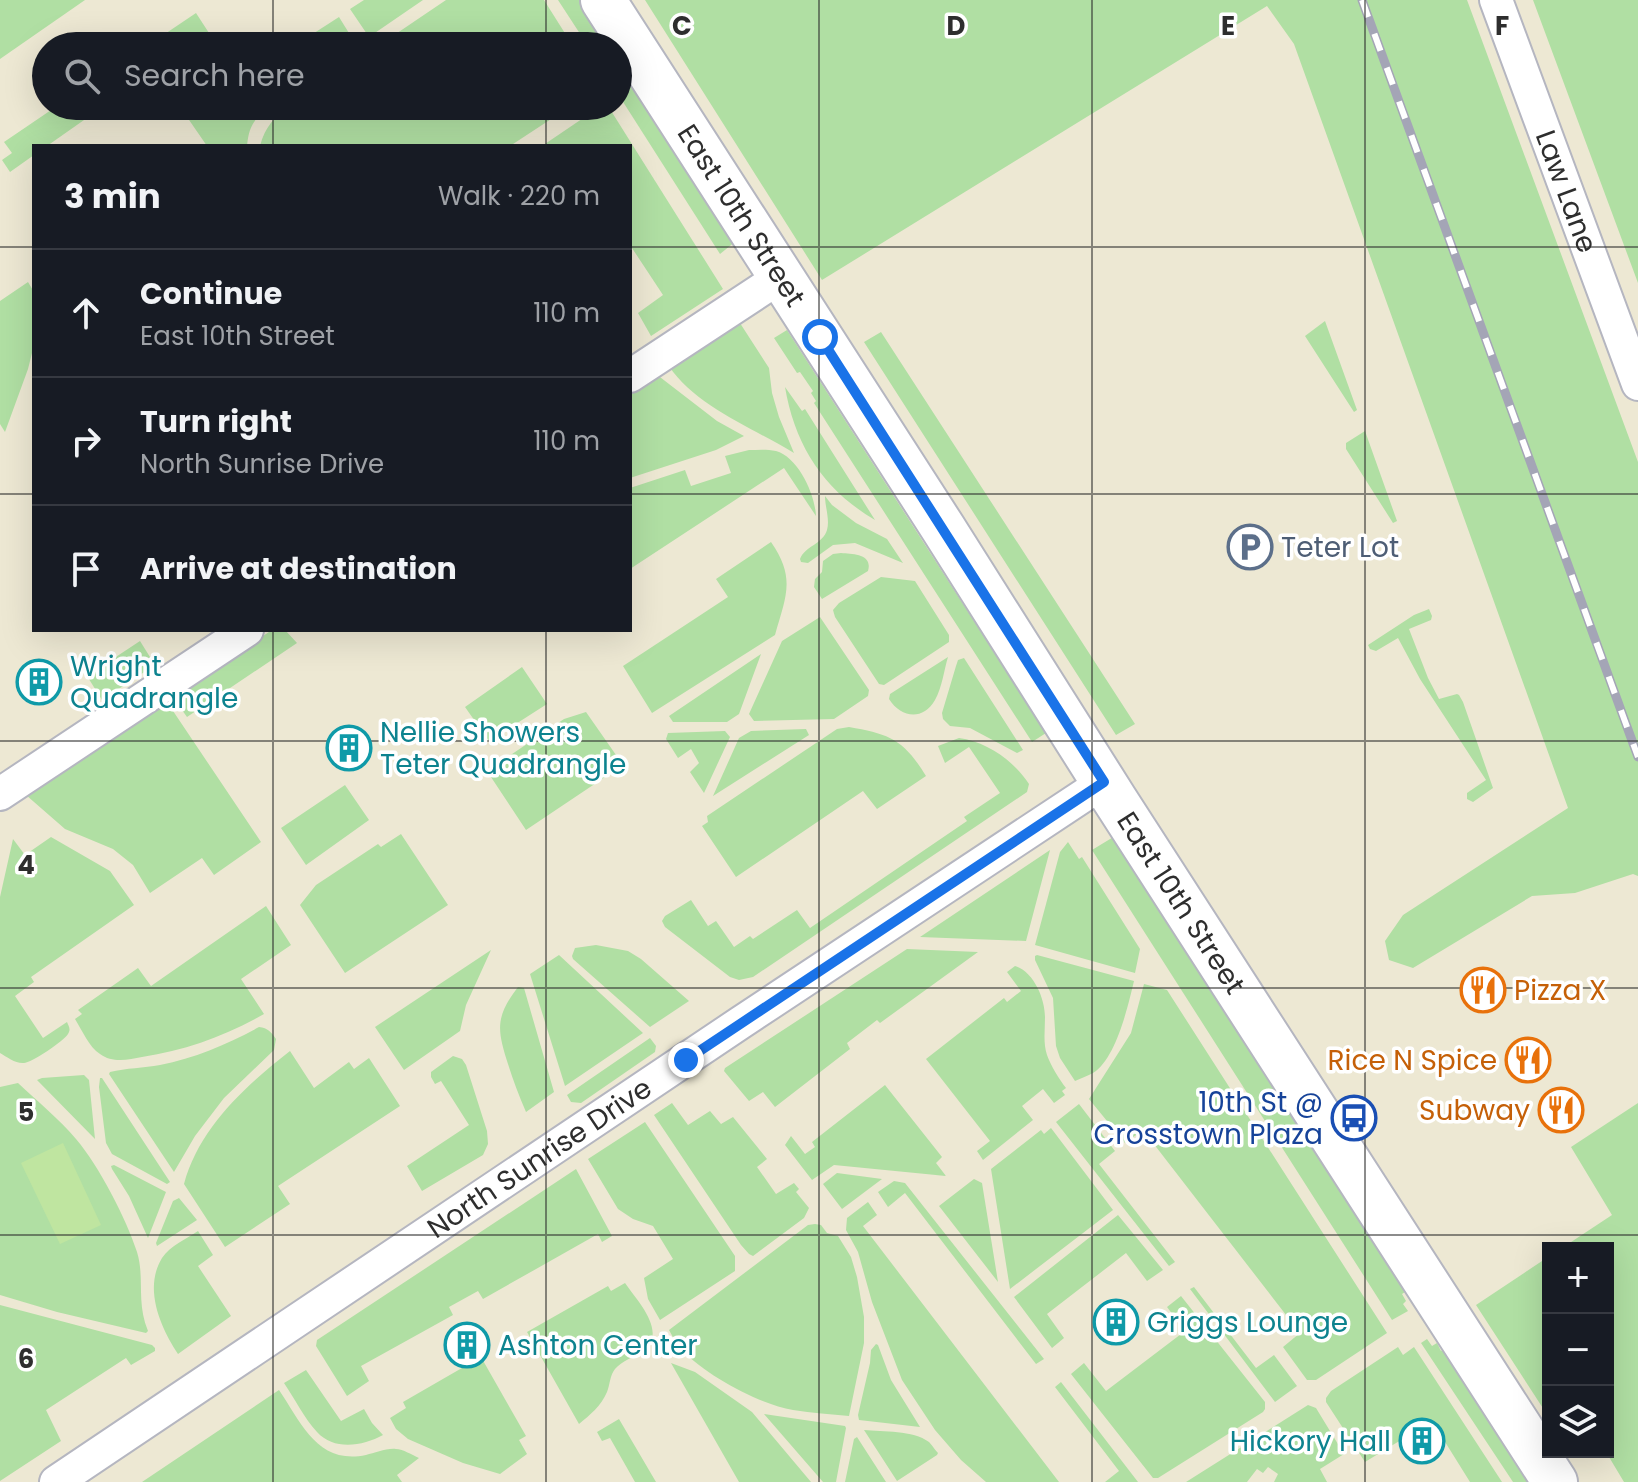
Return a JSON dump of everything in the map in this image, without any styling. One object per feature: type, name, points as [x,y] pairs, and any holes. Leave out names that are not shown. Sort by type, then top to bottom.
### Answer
[{"type":"street","name":"East 10th Street","points":[[603,0],[624,32]]},
{"type":"street","name":"Law Lane","points":[[1496,0],[1638,384]]},
{"type":"street","name":"East 10th Street","points":[[632,45],[1555,1482]]},
{"type":"street","points":[[632,375],[782,276]]},
{"type":"street","points":[[0,794],[244,632]]},
{"type":"street","name":"North Sunrise Drive","points":[[56,1482],[1104,782]]},
{"type":"shaded area","points":[[0,0],[1638,0],[1638,1482],[0,1482]]},
{"type":"green space","points":[[0,0],[85,0],[39,32],[32,32],[32,37],[0,59]]},
{"type":"green space","points":[[364,0],[423,0],[376,32],[366,32],[350,9]]},
{"type":"green space","points":[[446,0],[544,0],[564,32],[399,32]]},
{"type":"green space","points":[[558,0],[580,0],[601,32],[579,32]]},
{"type":"green space","points":[[645,0],[1467,0],[1638,462],[1638,876],[1633,874],[1575,893],[1532,896],[1413,968],[1389,960],[1385,941],[1403,915],[1568,808],[1294,44],[1267,6],[822,280]]},
{"type":"green space","points":[[1533,0],[1638,0],[1638,283]]},
{"type":"green space","points":[[196,13],[208,32],[168,32]]},
{"type":"green space","points":[[339,17],[348,32],[316,32]]},
{"type":"green space","points":[[632,81],[736,241],[720,254],[632,116]]},
{"type":"green space","points":[[36,120],[84,120],[50,144],[32,144],[32,156],[10,172],[2,160],[12,153],[4,142]]},
{"type":"green space","points":[[189,120],[256,120],[247,144],[206,144]]},
{"type":"green space","points":[[274,120],[550,120],[513,144],[261,144]]},
{"type":"green space","points":[[580,120],[617,120],[632,144],[545,144]]},
{"type":"green space","points":[[632,144],[723,289],[651,336],[638,313],[663,295],[632,248]]},
{"type":"green space","points":[[28,282],[32,289],[32,353],[5,432],[0,424],[0,301]]},
{"type":"green space","points":[[738,320],[769,368],[779,417],[794,453],[710,405],[680,380],[669,366]]},
{"type":"green space","points":[[1325,321],[1357,410],[1354,412],[1305,336]]},
{"type":"green space","points":[[787,330],[1046,733],[1032,742],[814,403],[813,391],[774,338]]},
{"type":"green space","points":[[881,332],[1135,724],[1116,735],[864,342]]},
{"type":"green space","points":[[656,374],[717,421],[744,436],[716,450],[632,477],[632,391]]},
{"type":"green space","points":[[785,387],[802,411],[805,409],[875,520],[841,495],[815,464],[796,428]]},
{"type":"green space","points":[[1365,431],[1397,521],[1393,523],[1346,449],[1346,443]]},
{"type":"green space","points":[[749,450],[776,451],[784,455],[798,468],[809,487],[816,516],[784,468],[632,568],[632,487],[685,470],[691,486],[731,473],[725,456]]},
{"type":"green space","points":[[825,496],[856,523],[887,539],[903,563],[855,543],[833,545],[808,563],[801,562],[802,555],[822,539],[827,530]]},
{"type":"green space","points":[[771,542],[784,566],[786,577],[785,598],[775,635],[652,713],[623,666],[728,597],[716,579]]},
{"type":"green space","points":[[841,553],[865,558],[868,571],[822,599],[814,587],[815,579],[822,572],[823,561]]},
{"type":"green space","points":[[881,577],[915,581],[949,635],[949,642],[884,685],[879,684],[833,610]]},
{"type":"green space","points":[[1429,609],[1431,620],[1409,629],[1439,699],[1457,694],[1463,702],[1493,788],[1473,802],[1467,799],[1467,793],[1486,780],[1420,679],[1398,638],[1376,651],[1368,645],[1414,615]]},
{"type":"green space","points":[[820,617],[869,690],[868,696],[834,719],[754,721],[749,714],[782,641]]},
{"type":"green space","points":[[269,632],[287,632],[297,643],[187,717],[172,696]]},
{"type":"green space","points":[[140,641],[155,665],[102,700],[87,676]]},
{"type":"green space","points":[[761,654],[739,714],[727,722],[673,722],[669,716]]},
{"type":"green space","points":[[948,657],[939,690],[930,707],[918,714],[906,713],[889,699],[890,694]]},
{"type":"green space","points":[[964,658],[1023,750],[1017,753],[970,728],[950,726],[943,719],[942,713],[958,660]]},
{"type":"green space","points":[[522,667],[547,704],[489,741],[465,707]]},
{"type":"green space","points":[[167,702],[261,842],[214,875],[202,858],[150,893],[133,865],[113,849],[65,829],[26,795]]},
{"type":"green space","points":[[586,712],[623,765],[526,830],[487,771],[564,719]]},
{"type":"green space","points":[[849,727],[895,741],[910,754],[926,776],[877,809],[863,791],[736,877],[702,826],[708,822],[707,816],[837,729]]},
{"type":"green space","points":[[806,729],[809,735],[713,796],[739,738],[751,731]]},
{"type":"green space","points":[[725,731],[730,737],[704,793],[690,772],[699,763],[691,749],[678,758],[666,739],[668,733]]},
{"type":"green space","points":[[959,738],[989,748],[1007,760],[1029,784],[1027,792],[753,977],[739,980],[730,977],[665,927],[662,921],[665,916],[691,900],[708,926],[716,921],[734,947],[750,936],[753,939],[797,910],[810,928],[967,821],[964,817],[1000,793],[969,747],[945,763],[938,746]]},
{"type":"green space","points":[[345,785],[369,820],[306,865],[281,828]]},
{"type":"green space","points":[[401,834],[448,905],[345,973],[300,905],[316,885],[378,844],[381,847]]},
{"type":"green space","points":[[1115,836],[1405,1292],[1402,1294],[1406,1301],[1403,1304],[1408,1311],[1392,1320],[1092,850]]},
{"type":"green space","points":[[51,837],[110,871],[134,905],[31,977],[34,982],[15,996],[43,1038],[67,1022],[70,1029],[54,1046],[21,1063],[0,1053],[0,897],[13,839],[25,855]]},
{"type":"green space","points":[[1068,842],[1079,859],[1082,857],[1140,949],[1135,973],[1035,945],[1060,852]]},
{"type":"green space","points":[[1050,850],[1026,941],[920,937]]},
{"type":"green space","points":[[266,906],[291,945],[241,979],[264,1014],[205,1041],[158,1054],[115,1060],[92,1047],[75,1019],[82,1014],[78,1010],[138,968],[151,986]]},
{"type":"green space","points":[[596,945],[628,951],[689,1001],[650,1027],[573,959],[575,948]]},
{"type":"green space","points":[[907,949],[978,952],[880,1023],[877,1020],[847,1043],[850,1049],[775,1107],[763,1092],[749,1101],[724,1071],[725,1068]]},
{"type":"green space","points":[[491,950],[466,1005],[460,1031],[404,1070],[375,1027]]},
{"type":"green space","points":[[559,955],[643,1033],[565,1086],[530,974]]},
{"type":"green space","points":[[1037,955],[1134,981],[1120,1031],[1108,1056],[1093,1073],[1075,1081],[1056,1046],[1053,998],[1035,960]]},
{"type":"green space","points":[[1015,966],[1028,974],[1041,995],[1046,1050],[1066,1088],[1062,1091],[1065,1095],[1054,1103],[1043,1089],[1022,1106],[1033,1120],[983,1160],[977,1151],[990,1141],[926,1059],[1004,998],[1007,1002],[1021,991],[1007,972]]},
{"type":"green space","points":[[1144,984],[1167,990],[1387,1333],[1316,1380],[1307,1380],[1283,1347],[1300,1333],[1143,1130],[1125,1143],[1089,1099],[1131,1033]]},
{"type":"green space","points":[[518,987],[524,988],[554,1092],[526,1112],[500,1033],[505,1007]]},
{"type":"green space","points":[[259,1027],[265,1028],[276,1039],[274,1050],[224,1098],[195,1136],[174,1172],[110,1072],[186,1058],[223,1045]]},
{"type":"green space","points":[[650,1038],[656,1046],[655,1052],[581,1103],[571,1102],[567,1095]]},
{"type":"green space","points":[[290,1051],[314,1088],[349,1062],[354,1069],[369,1058],[400,1106],[278,1186],[290,1204],[225,1247],[184,1184],[191,1164],[212,1127],[241,1094]]},
{"type":"green space","points":[[453,1056],[462,1059],[466,1065],[487,1131],[488,1144],[483,1155],[422,1191],[407,1166],[469,1125],[441,1081],[435,1084],[431,1077],[431,1072]]},
{"type":"green space","points":[[84,1075],[89,1080],[95,1139],[37,1080]]},
{"type":"green space","points":[[100,1078],[170,1182],[167,1184],[112,1154],[106,1143]]},
{"type":"green space","points":[[18,1083],[76,1139],[111,1193],[137,1252],[146,1333],[0,1295],[0,1087]]},
{"type":"green space","points":[[885,1085],[942,1157],[936,1163],[946,1176],[834,1165],[812,1180],[785,1145],[791,1136],[805,1154],[815,1147],[812,1142]]},
{"type":"green space","points":[[672,1103],[688,1125],[710,1111],[721,1124],[733,1117],[767,1159],[757,1167],[776,1194],[794,1183],[799,1189],[796,1192],[809,1208],[804,1218],[753,1256],[749,1254],[654,1115]]},
{"type":"green space","points":[[1638,1103],[1638,1482],[1624,1482],[1610,1458],[1614,1458],[1614,1242],[1571,1242],[1612,1215],[1571,1147]]},
{"type":"green space","points":[[1079,1104],[1115,1151],[1099,1164],[1175,1262],[1169,1266],[1056,1122]]},
{"type":"green space","points":[[645,1122],[735,1256],[735,1271],[660,1320],[648,1299],[644,1278],[673,1259],[653,1226],[633,1219],[618,1209],[588,1159]]},
{"type":"green space","points":[[1051,1128],[1113,1210],[1010,1289],[991,1169],[1041,1130],[1044,1134]]},
{"type":"green space","points":[[63,1143],[101,1225],[60,1244],[21,1163]]},
{"type":"green space","points":[[114,1165],[166,1192],[148,1238],[129,1196],[112,1169]]},
{"type":"green space","points":[[576,1169],[612,1236],[602,1242],[598,1234],[483,1299],[478,1291],[449,1307],[453,1315],[361,1366],[369,1381],[347,1396],[316,1346],[317,1340]]},
{"type":"green space","points":[[837,1173],[882,1179],[842,1209],[823,1184]]},
{"type":"green space","points":[[974,1179],[982,1183],[998,1282],[939,1206]]},
{"type":"green space","points":[[894,1181],[905,1183],[1044,1359],[1036,1364],[905,1193],[888,1207],[878,1192]]},
{"type":"green space","points":[[179,1198],[197,1220],[157,1246],[173,1201]]},
{"type":"green space","points":[[868,1202],[877,1215],[863,1226],[1059,1482],[986,1482],[961,1460],[935,1430],[902,1380],[872,1302],[858,1252],[846,1230],[847,1218]]},
{"type":"green space","points":[[1118,1215],[1163,1270],[1147,1281],[1126,1253],[1047,1314],[1064,1338],[1052,1348],[1014,1297]]},
{"type":"green space","points":[[808,1225],[821,1225],[827,1233],[838,1236],[851,1257],[857,1277],[864,1317],[864,1343],[849,1416],[793,1410],[750,1395],[719,1379],[693,1360],[679,1347],[669,1330]]},
{"type":"green space","points":[[198,1231],[213,1255],[198,1266],[231,1316],[178,1354],[156,1308],[154,1282],[165,1254]]},
{"type":"green space","points":[[1542,1261],[1542,1407],[1476,1305]]},
{"type":"green space","points":[[625,1283],[643,1308],[653,1336],[642,1352],[615,1369],[602,1402],[579,1424],[527,1332],[608,1286],[611,1291]]},
{"type":"green space","points":[[1194,1287],[1256,1368],[1274,1355],[1297,1386],[1275,1402],[1190,1289]]},
{"type":"green space","points":[[1181,1296],[1265,1402],[1265,1409],[1158,1478],[1153,1478],[1071,1374],[1084,1363],[1106,1391],[1185,1331],[1167,1307]]},
{"type":"green space","points":[[0,1305],[152,1345],[155,1351],[131,1365],[126,1358],[46,1410],[61,1441],[0,1481]]},
{"type":"green space","points":[[1427,1339],[1432,1346],[1437,1343],[1441,1351],[1444,1349],[1529,1482],[1513,1482],[1421,1343]]},
{"type":"green space","points":[[876,1344],[891,1380],[920,1427],[859,1420],[871,1350]]},
{"type":"green space","points":[[1398,1347],[1403,1355],[1414,1347],[1502,1482],[1470,1482],[1432,1421],[1365,1462],[1326,1398],[1331,1391]]},
{"type":"green space","points":[[481,1357],[526,1436],[519,1440],[527,1454],[500,1474],[463,1463],[408,1439],[396,1429],[390,1418],[406,1408],[403,1402]]},
{"type":"green space","points":[[671,1363],[695,1372],[752,1412],[811,1482],[739,1482]]},
{"type":"green space","points":[[306,1370],[341,1421],[364,1409],[383,1435],[349,1445],[324,1438],[308,1421],[284,1383]]},
{"type":"green space","points":[[1061,1382],[1138,1482],[1105,1482],[1119,1471],[1055,1387]]},
{"type":"green space","points":[[279,1390],[313,1439],[335,1454],[366,1455],[396,1449],[419,1458],[397,1475],[402,1482],[142,1482]]},
{"type":"green space","points":[[1308,1405],[1316,1408],[1344,1454],[1320,1469],[1327,1482],[1274,1482],[1278,1474],[1268,1467],[1263,1473],[1257,1469],[1247,1482],[1186,1482]]},
{"type":"green space","points":[[764,1414],[845,1426],[836,1482],[823,1482]]},
{"type":"green space","points":[[619,1419],[656,1482],[635,1482],[610,1438],[602,1441],[597,1432]]},
{"type":"green space","points":[[864,1430],[915,1435],[929,1442],[938,1453],[897,1481]]},
{"type":"green space","points":[[857,1437],[886,1482],[845,1482]]},
{"type":"railway","points":[[1362,0],[1638,757]]},
{"type":"place","name":"Teter Lot","points":[[1250,547]]},
{"type":"place","name":"Wright Quadrangle","points":[[39,682]]},
{"type":"place","name":"Nellie Showers Teter Quadrangle","points":[[349,748]]},
{"type":"place","name":"Pizza X","points":[[1483,990]]},
{"type":"place","name":"Rice N Spice","points":[[1528,1060]]},
{"type":"place","name":"Subway","points":[[1561,1110]]},
{"type":"place","name":"10th St @ Crosstown Plaza","points":[[1354,1118]]},
{"type":"place","name":"Griggs Lounge","points":[[1116,1322]]},
{"type":"place","name":"Ashton Center","points":[[467,1345]]},
{"type":"place","name":"Hickory Hall","points":[[1422,1441]]},
{"type":"route","points":[[686,1060],[1104,782],[820,337]]}]
